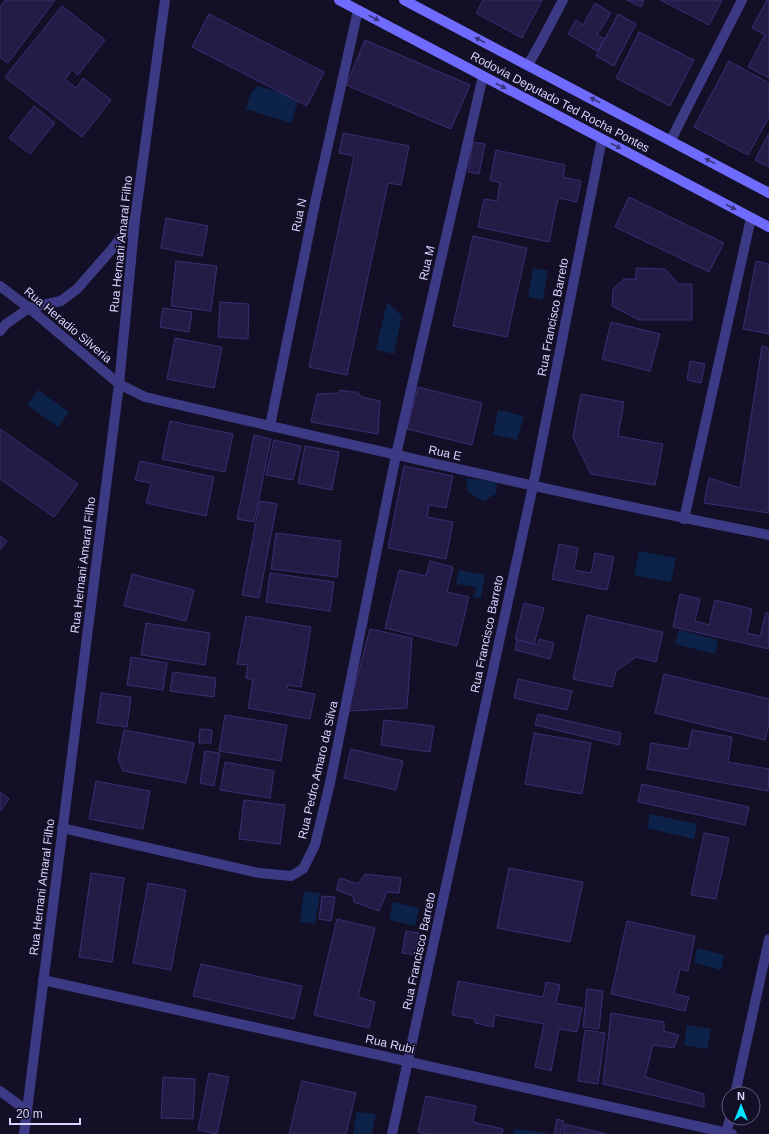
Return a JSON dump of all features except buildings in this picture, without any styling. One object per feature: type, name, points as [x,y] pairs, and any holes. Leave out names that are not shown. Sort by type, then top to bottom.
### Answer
[{"type":"main road","name":"Rodovia Deputado Ted Rocha Pontes","points":[[339,0],[769,227]]},
{"type":"main road","name":"Rodovia Deputado Ted Rocha Pontes","points":[[404,0],[769,192]]},
{"type":"street","name":"Rua Hernani Amaral Filho","points":[[24,1134],[119,384],[136,219],[165,0]]},
{"type":"street","points":[[528,65],[563,0]]},
{"type":"street","points":[[671,140],[742,0]]},
{"type":"street","name":"Rua N","points":[[270,426],[315,202],[358,10]]},
{"type":"street","name":"Rua M","points":[[396,456],[483,76]]},
{"type":"street","name":"Rua Francisco Barreto","points":[[392,1134],[533,486],[602,139]]},
{"type":"street","points":[[684,518],[752,218]]},
{"type":"street","points":[[0,331],[6,324],[29,308],[61,301],[77,289],[136,219]]},
{"type":"street","name":"Rua Heradio Silveria","points":[[0,286],[29,308],[119,384]]},
{"type":"street","name":"Rua E","points":[[119,384],[145,397],[396,456],[769,535]]},
{"type":"street","name":"Rua Pedro Amaro da Silva","points":[[62,828],[259,873],[291,876],[304,870],[315,845],[330,783],[396,456]]},
{"type":"street","points":[[737,1086],[769,939]]},
{"type":"street","name":"Rua Rubi","points":[[43,980],[728,1134]]},
{"type":"street","points":[[0,1091],[26,1110]]},
{"type":"water","points":[[258,86],[299,98],[291,123],[246,109],[251,93]]},
{"type":"water","points":[[533,268],[548,271],[543,300],[528,297]]},
{"type":"water","points":[[387,302],[402,316],[394,354],[376,350]]},
{"type":"water","points":[[38,390],[69,412],[58,427],[27,405]]},
{"type":"water","points":[[498,410],[524,416],[517,440],[493,434]]},
{"type":"water","points":[[466,478],[497,482],[496,494],[483,501],[468,492]]},
{"type":"water","points":[[639,551],[676,558],[671,582],[634,575]]},
{"type":"water","points":[[459,570],[485,575],[481,598],[474,597],[476,587],[456,584]]},
{"type":"water","points":[[679,630],[718,640],[715,654],[675,644]]},
{"type":"water","points":[[650,814],[697,824],[694,839],[647,828]]},
{"type":"water","points":[[304,891],[320,893],[315,924],[300,922]]},
{"type":"water","points":[[393,902],[419,908],[415,926],[389,920]]},
{"type":"water","points":[[697,948],[724,955],[721,970],[694,963]]},
{"type":"water","points":[[687,1025],[711,1029],[707,1049],[684,1045]]},
{"type":"water","points":[[357,1112],[376,1114],[372,1134],[353,1134]]},
{"type":"water","points":[[514,1129],[548,1133],[513,1134]]}]
